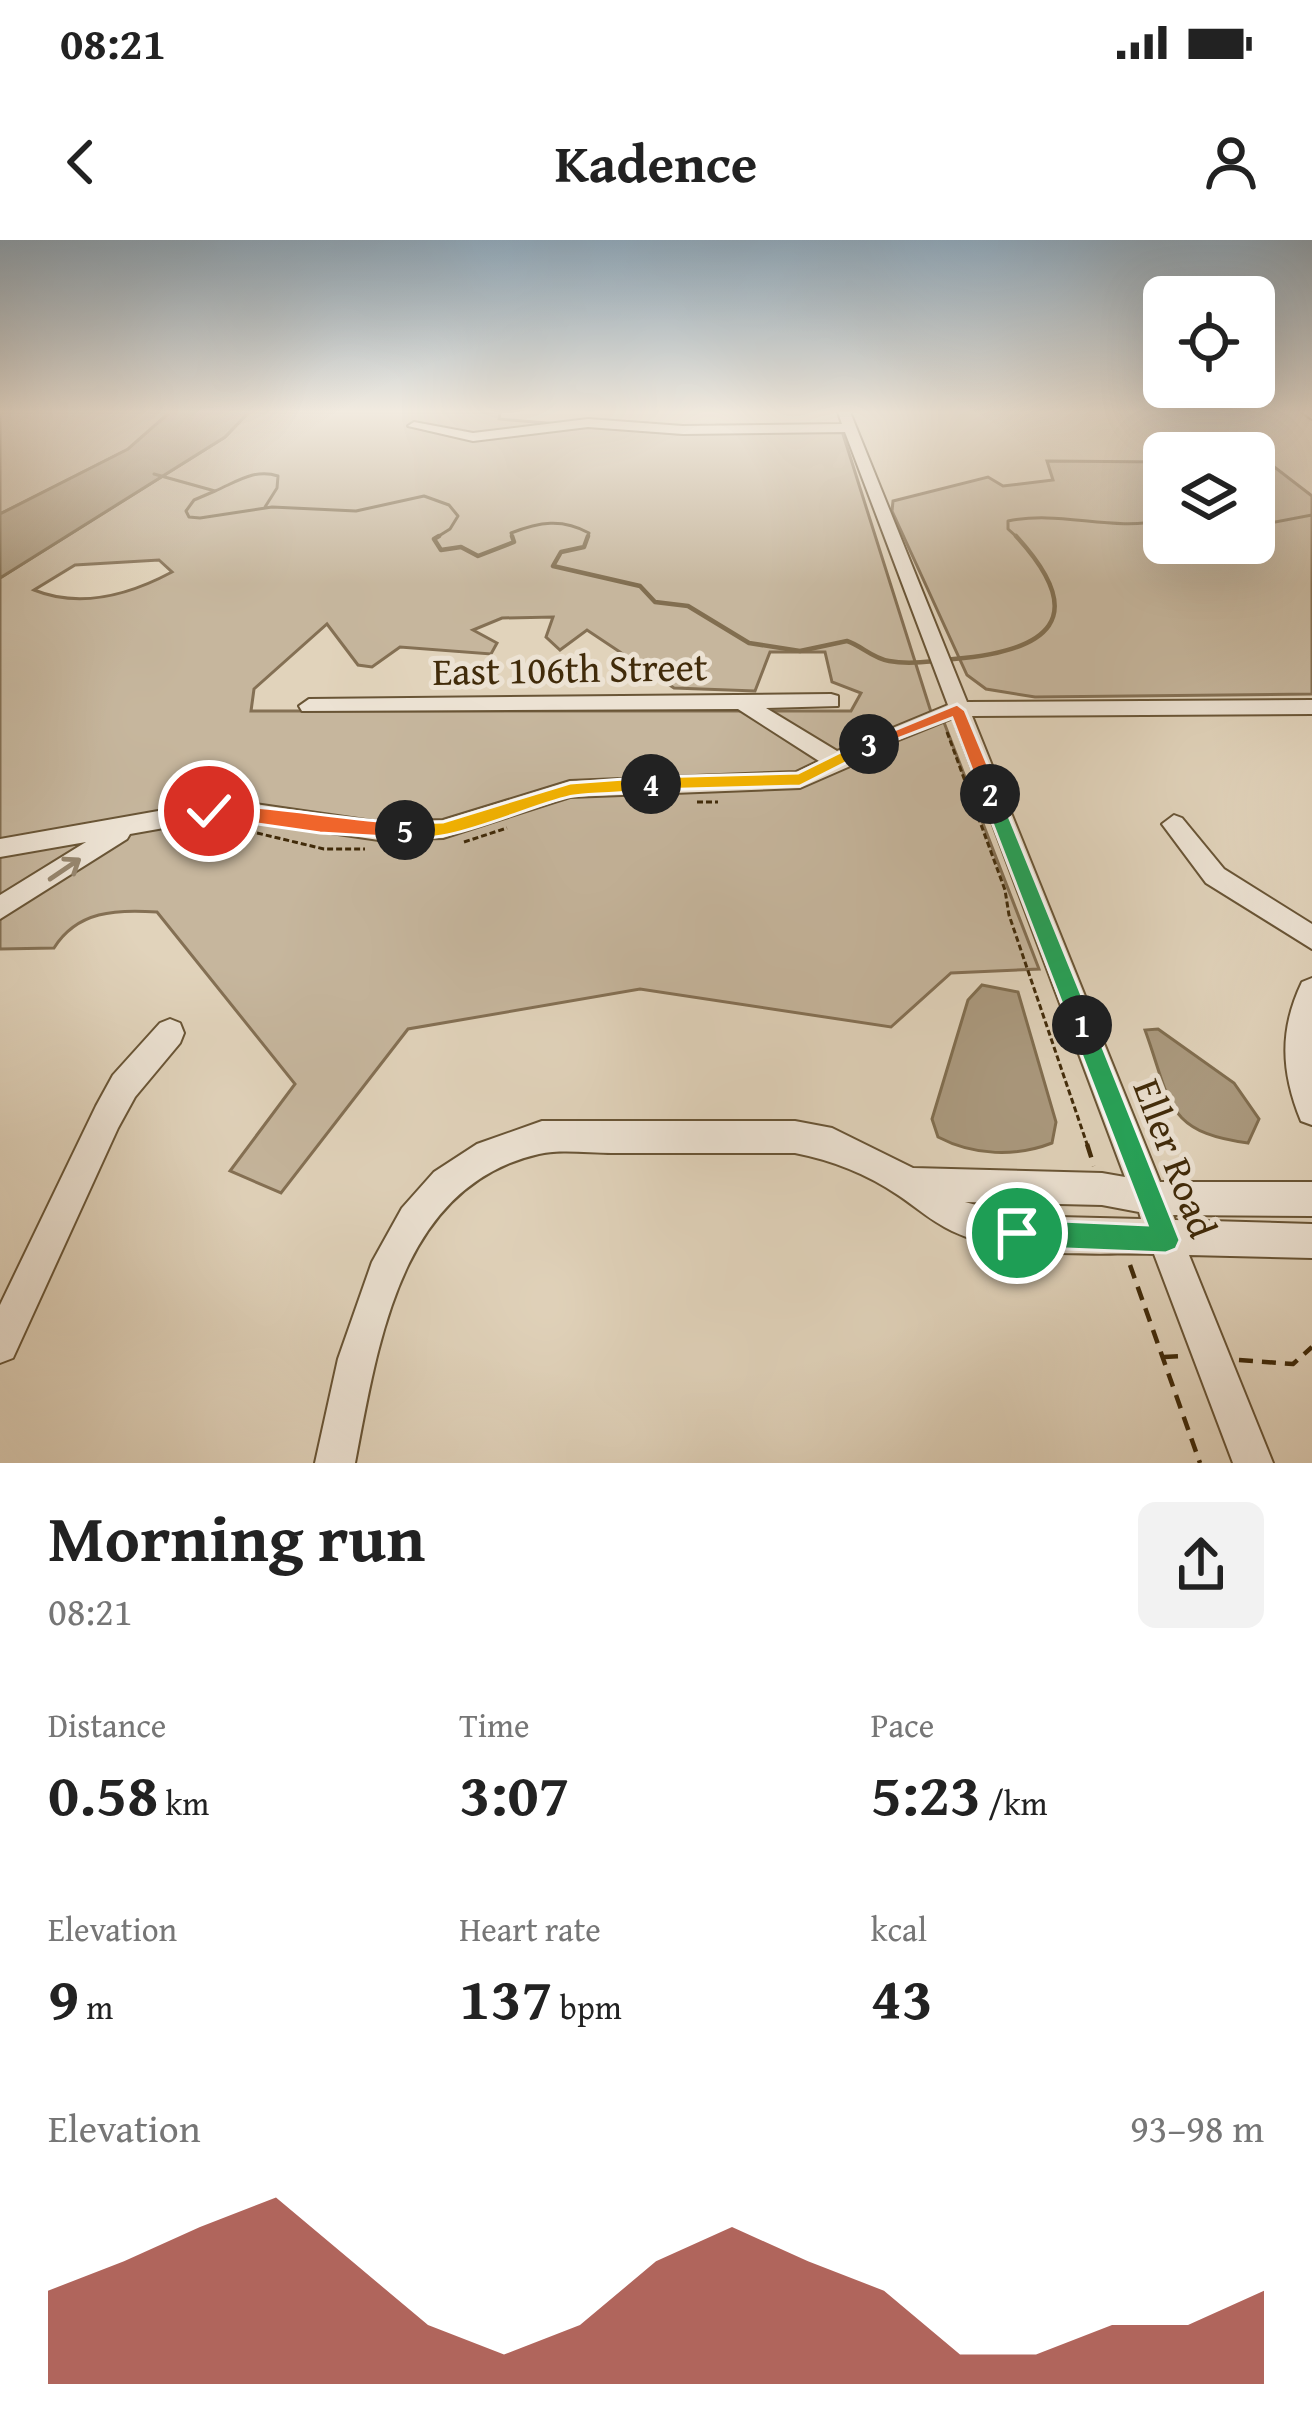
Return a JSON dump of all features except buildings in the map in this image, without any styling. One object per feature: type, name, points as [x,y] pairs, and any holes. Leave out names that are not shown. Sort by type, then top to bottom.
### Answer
[{"type":"street","name":"Eller Road","points":[[866,469],[931,642],[950,707],[1253,1463]]},
{"type":"street","name":"East 106th Street","points":[[309,706],[831,701]]},
{"type":"street","points":[[743,702],[802,743],[840,761]]},
{"type":"street","points":[[0,848],[209,811],[380,831],[443,829],[570,789],[800,780],[950,707],[1312,707]]},
{"type":"street","points":[[1174,824],[1215,876],[1312,938]]},
{"type":"street","points":[[0,908],[129,826]]},
{"type":"street","points":[[1312,991],[1295,1034],[1299,1073],[1312,1110]]},
{"type":"street","points":[[0,1345],[124,1086],[170,1033]]},
{"type":"street","points":[[335,1463],[360,1342],[385,1266],[427,1202],[460,1170],[506,1145],[542,1137],[796,1137],[832,1144],[911,1184],[931,1202],[963,1219],[1017,1233],[1312,1241]]},
{"type":"street","points":[[911,1184],[1102,1189],[1150,1198],[1312,1199]]},
{"type":"path","points":[[950,707],[1030,971]]},
{"type":"path","points":[[1237,1360],[1293,1364],[1312,1347]]},
{"type":"path","points":[[1162,1357],[1184,1356]]},
{"type":"shaded area","points":[[0,469],[89,469],[0,514]]},
{"type":"shaded area","points":[[88,469],[174,469],[0,578],[0,514]]},
{"type":"shaded area","points":[[174,469],[854,469],[931,712],[940,712],[1039,969],[951,973],[891,1027],[640,989],[408,1029],[281,1193],[230,1171],[295,1084],[157,912],[99,915],[74,926],[54,948],[0,949],[0,578]],"holes":[[[159,560],[172,572],[104,597],[69,598],[34,590],[75,565]],[[553,617],[546,637],[560,650],[587,630],[674,688],[755,691],[770,652],[825,652],[832,682],[861,693],[851,711],[251,711],[254,689],[327,624],[358,665],[372,667],[400,647],[491,654],[497,643],[473,630],[502,618]]]},
{"type":"shaded area","points":[[1050,469],[1143,469],[1143,564],[1275,564],[1277,469],[1312,496],[1312,694],[1035,697],[986,689],[967,675],[892,511],[893,501],[988,477],[1003,486],[1053,480]]},
{"type":"shaded area","points":[[982,985],[1018,992],[1056,1122],[1052,1143],[995,1152],[938,1137],[932,1119],[968,1000]]},
{"type":"shaded area","points":[[1158,1029],[1234,1083],[1259,1119],[1248,1143],[1200,1131],[1175,1109],[1145,1030]]},
{"type":"waterway","points":[[154,474],[215,491]]},
{"type":"waterway","points":[[215,491],[253,475],[278,476],[277,488],[265,507]]},
{"type":"waterway","points":[[215,491],[194,500],[186,511],[189,517],[272,507],[356,511],[424,496],[449,505],[458,516],[450,529],[434,539]]},
{"type":"waterway","points":[[1275,522],[1312,515]]},
{"type":"waterway","points":[[1017,537],[1008,529],[1008,521],[1143,523]]},
{"type":"waterway","points":[[434,539],[441,550],[461,547],[478,556],[514,542],[511,533],[531,526],[569,525],[588,536]]},
{"type":"waterway","points":[[434,539],[439,536]]},
{"type":"waterway","points":[[588,536],[584,547],[561,552],[553,566],[640,586],[655,602],[688,606],[749,643],[800,651],[847,641],[883,659],[905,663],[987,655],[1014,648],[1049,626],[1055,609],[1052,589],[1017,537]]},
{"type":"route","points":[[209,811],[380,831],[443,829],[570,789],[800,780],[888,735],[957,710],[1166,1240],[1119,1234],[1017,1233]]}]
